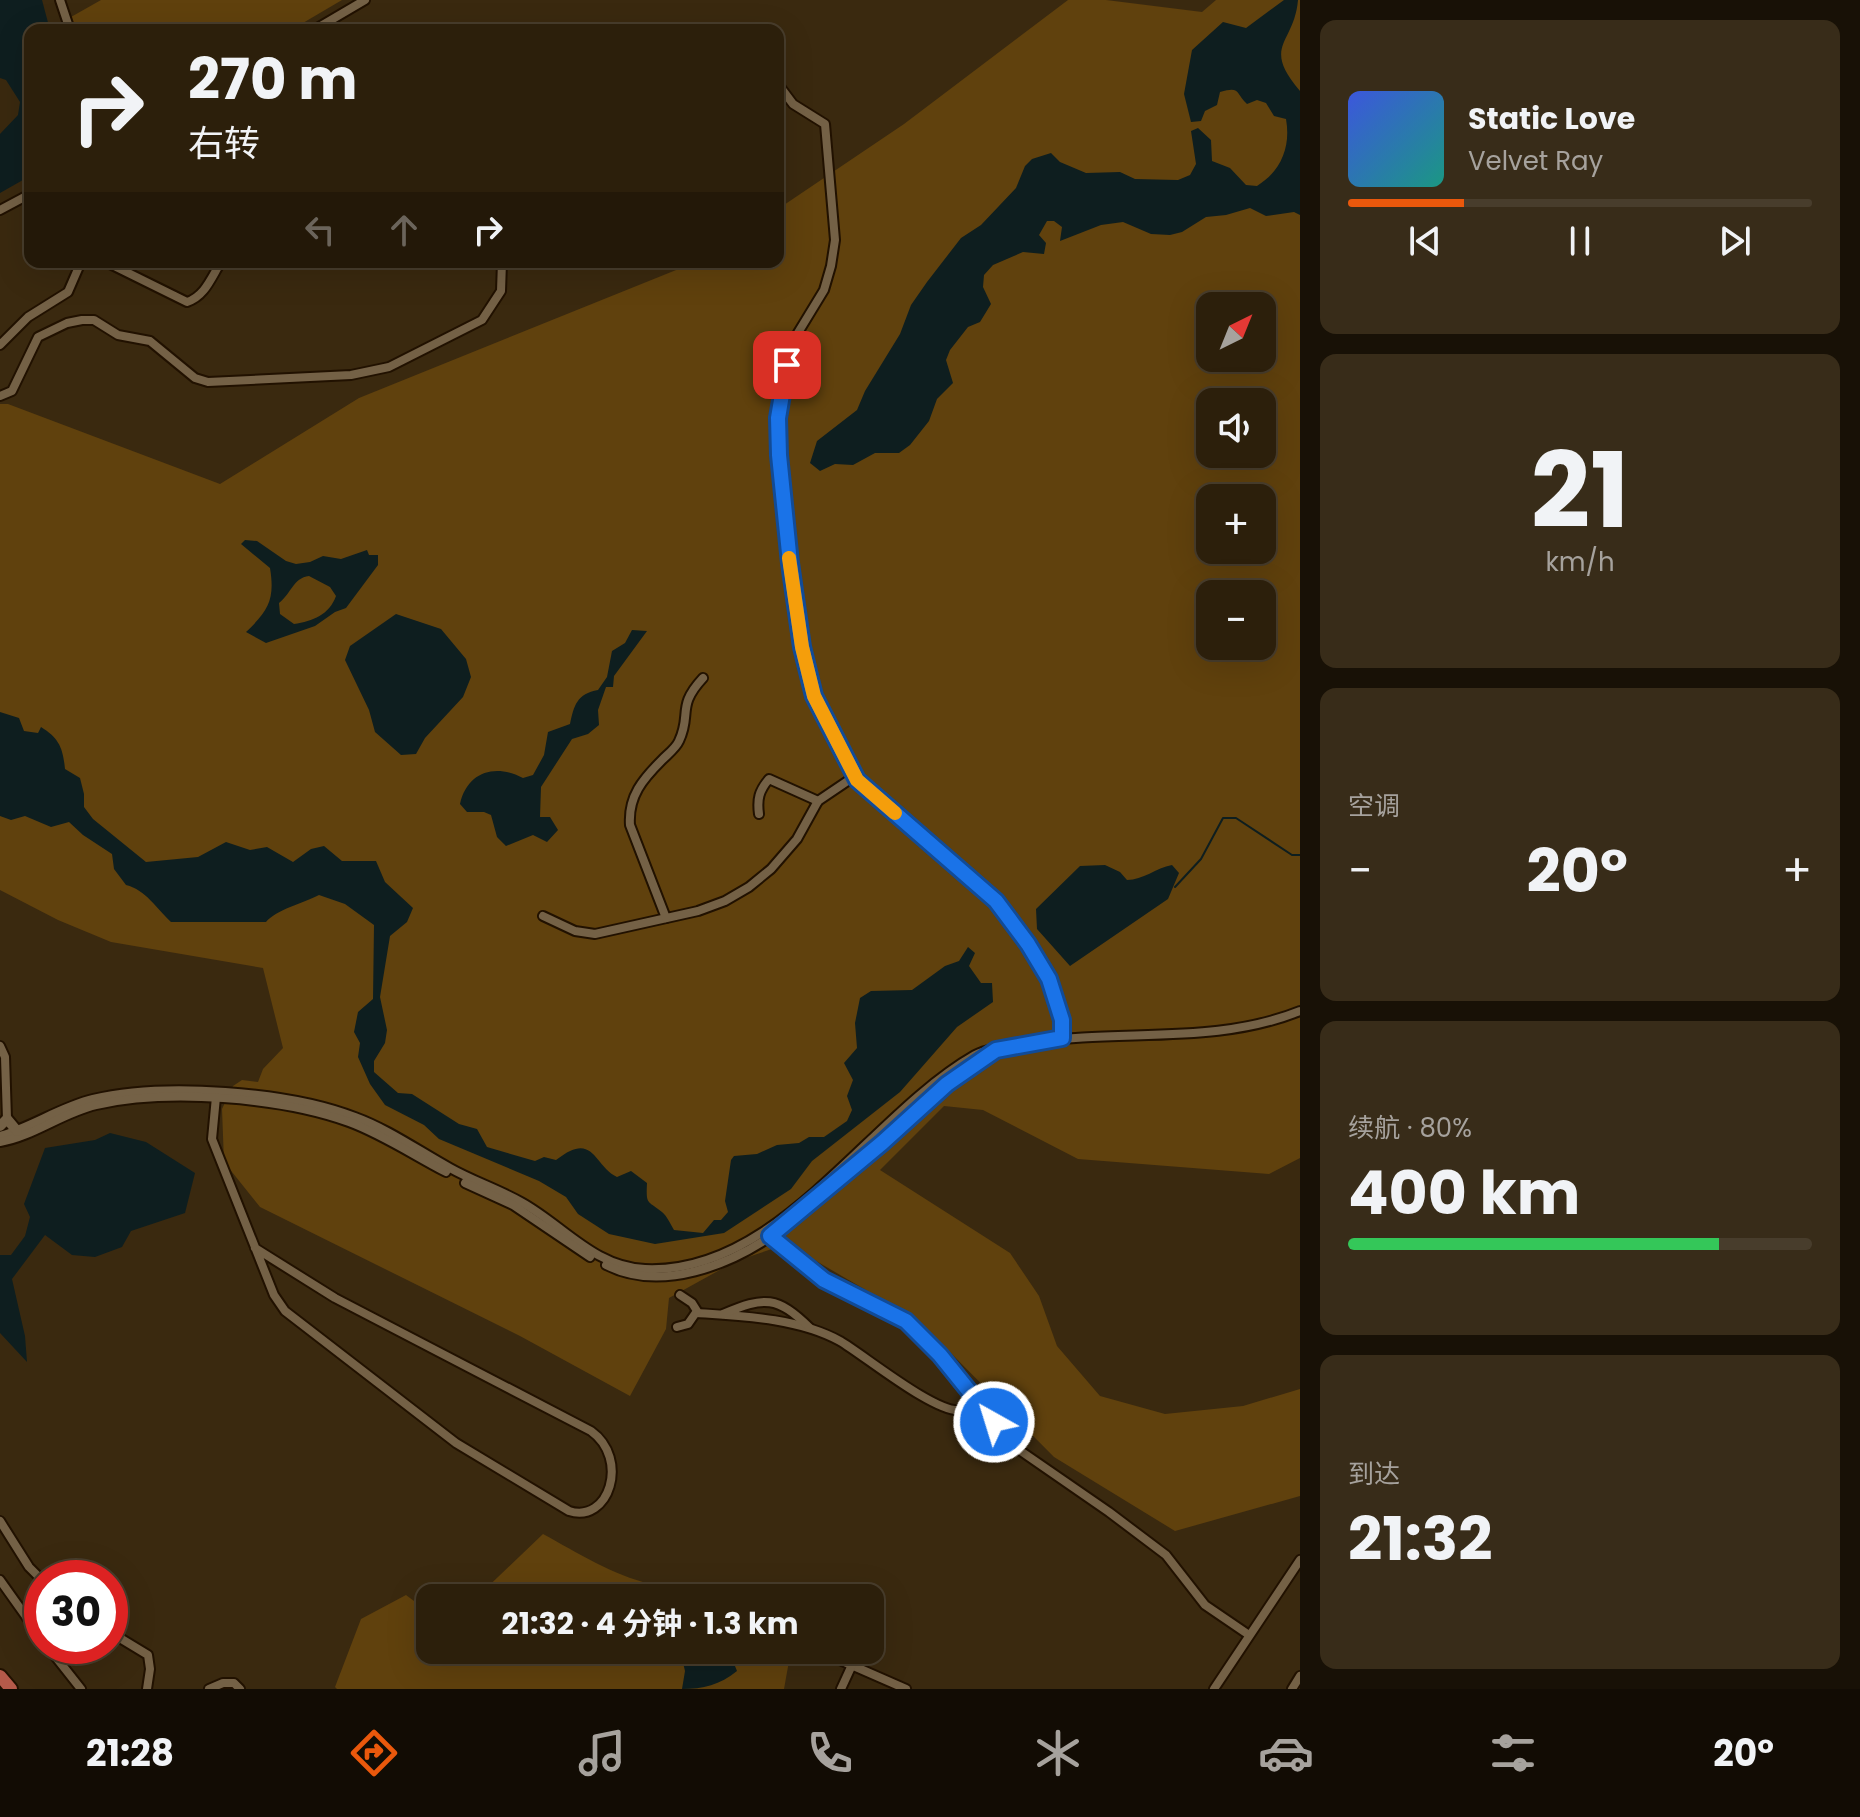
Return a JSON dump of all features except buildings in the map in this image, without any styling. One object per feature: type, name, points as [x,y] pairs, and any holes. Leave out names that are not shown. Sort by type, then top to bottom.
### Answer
[{"type":"main road","points":[[0,1676],[11,1689]]},
{"type":"street","points":[[60,0],[68,24]]},
{"type":"street","points":[[324,24],[365,0]]},
{"type":"street","points":[[784,92],[793,104],[825,124],[835,240],[824,290],[796,336],[787,365],[778,418],[790,563],[814,696],[855,776],[996,901],[1028,944],[1049,979],[1062,1020],[1062,1038]]},
{"type":"street","points":[[0,210],[24,197]]},
{"type":"street","points":[[0,345],[28,317],[68,292],[78,268]]},
{"type":"street","points":[[118,268],[187,302],[203,292],[217,268]]},
{"type":"street","points":[[0,396],[12,391],[38,337],[67,323],[82,320],[94,320],[118,335],[150,341],[195,378],[208,382],[351,375],[389,367],[482,320],[501,291],[502,268]]},
{"type":"street","points":[[666,918],[630,825],[629,813],[639,784],[680,739],[684,707],[690,692],[703,678]]},
{"type":"street","points":[[543,916],[575,931],[595,934],[698,911],[725,901],[749,887],[783,857],[818,801],[855,776]]},
{"type":"street","points":[[759,814],[757,800],[769,779],[818,801]]},
{"type":"street","points":[[0,1139],[60,1110],[113,1095],[153,1090],[324,1106],[359,1118],[478,1183],[541,1213],[592,1252],[630,1268],[677,1269],[693,1266],[767,1234],[938,1081],[978,1053],[1062,1038],[1218,1032],[1256,1025],[1300,1011]]},
{"type":"street","points":[[0,1046],[5,1057],[3,1122],[17,1131]]},
{"type":"street","points":[[0,1139],[18,1137],[69,1113],[100,1104],[155,1097],[216,1096]]},
{"type":"street","points":[[216,1096],[212,1139],[255,1248],[274,1295],[285,1311],[456,1443],[569,1511],[579,1514],[589,1511],[604,1497],[610,1488],[613,1463],[604,1441],[591,1431],[335,1298],[255,1248]]},
{"type":"street","points":[[767,1234],[824,1280],[906,1321],[940,1355],[1012,1445],[1166,1555],[1205,1605],[1249,1635]]},
{"type":"street","points":[[680,1295],[692,1303],[696,1313]]},
{"type":"street","points":[[721,1315],[763,1300],[778,1304],[811,1329]]},
{"type":"street","points":[[696,1313],[811,1329],[839,1341],[920,1394],[954,1411],[961,1410]]},
{"type":"street","points":[[677,1327],[688,1324],[696,1313]]},
{"type":"street","points":[[0,1521],[25,1560]]},
{"type":"street","points":[[1214,1689],[1300,1560]]},
{"type":"street","points":[[0,1580],[24,1614]]},
{"type":"street","points":[[128,1643],[148,1655],[150,1669],[147,1689]]},
{"type":"street","points":[[61,1664],[81,1689]]},
{"type":"street","points":[[841,1689],[852,1665],[906,1689]]},
{"type":"street","points":[[1292,1689],[1300,1676]]},
{"type":"street","points":[[209,1689],[223,1683],[234,1683],[240,1689]]},
{"type":"shaded area","points":[[0,0],[42,0],[48,24],[24,24],[24,179],[0,193],[0,134],[18,115],[20,102],[6,80],[0,78]]},
{"type":"shaded area","points":[[101,0],[342,0],[301,24],[73,24],[71,17]]},
{"type":"shaded area","points":[[1068,0],[1106,0],[1202,12],[1216,0],[1300,0],[1300,1158],[1269,1174],[1078,1159],[983,1110],[944,1106],[880,1170],[1010,1253],[1039,1296],[1057,1346],[1100,1396],[1165,1414],[1243,1406],[1300,1389],[1300,1496],[1175,1531],[1054,1457],[919,1321],[787,1244],[736,1261],[669,1298],[666,1329],[630,1396],[520,1336],[260,1207],[224,1162],[222,1109],[233,1086],[242,1080],[258,1082],[263,1069],[283,1048],[263,968],[111,942],[58,920],[0,890],[0,404],[8,404],[220,484],[359,398],[681,268],[784,268],[784,205],[904,124]]},
{"type":"shaded area","points":[[1284,0],[1298,0],[1281,54],[1289,76],[1300,91],[1300,215],[1294,212],[1266,216],[1250,208],[1206,217],[1182,232],[1170,235],[1151,234],[1123,222],[1101,225],[1060,241],[1062,227],[1054,221],[1047,221],[1039,235],[1046,243],[1044,254],[1023,252],[993,265],[984,275],[983,287],[991,304],[980,322],[968,327],[950,350],[946,360],[953,383],[937,399],[929,421],[910,445],[899,453],[875,453],[853,465],[835,464],[820,471],[810,463],[817,441],[857,410],[900,334],[911,305],[927,282],[961,238],[981,225],[1016,188],[1025,166],[1032,159],[1051,153],[1060,162],[1086,173],[1120,172],[1135,179],[1178,180],[1190,175],[1196,164],[1191,131],[1198,128],[1211,140],[1212,161],[1230,168],[1246,185],[1257,186],[1265,180],[1278,166],[1285,149],[1286,119],[1274,116],[1266,103],[1257,100],[1247,104],[1237,92],[1231,90],[1220,92],[1217,105],[1205,111],[1201,121],[1191,122],[1184,94],[1192,50],[1223,22],[1246,28]]},
{"type":"shaded area","points":[[245,540],[257,541],[286,561],[296,564],[323,556],[341,559],[367,550],[369,555],[378,555],[378,565],[346,608],[315,626],[266,643],[246,632],[265,610],[271,596],[270,568],[241,544]],"holes":[[[309,576],[330,587],[336,596],[320,616],[294,624],[280,614],[279,603],[304,577]]]},
{"type":"shaded area","points":[[396,614],[441,629],[466,659],[471,677],[463,697],[425,738],[416,754],[401,755],[375,732],[369,710],[345,660],[350,646]]},
{"type":"shaded area","points":[[632,630],[647,631],[614,676],[613,687],[606,687],[598,710],[599,725],[588,734],[572,739],[541,787],[540,817],[550,817],[558,830],[547,842],[533,835],[506,846],[497,837],[491,815],[467,812],[460,804],[469,784],[484,773],[493,771],[513,773],[523,778],[533,775],[544,755],[548,732],[570,724],[578,701],[585,694],[598,690],[607,677],[612,651],[625,643]]},
{"type":"shaded area","points":[[0,712],[19,718],[24,731],[38,733],[41,727],[52,735],[61,749],[65,769],[80,778],[84,807],[93,819],[146,862],[198,857],[226,842],[250,850],[267,847],[293,862],[311,849],[324,846],[342,861],[376,861],[385,882],[413,908],[407,922],[390,936],[380,997],[387,1030],[385,1043],[374,1061],[374,1072],[398,1093],[412,1094],[459,1124],[477,1129],[487,1147],[535,1161],[544,1157],[556,1160],[578,1148],[586,1149],[617,1177],[631,1171],[647,1183],[648,1201],[664,1214],[674,1230],[703,1233],[714,1220],[721,1220],[728,1212],[725,1201],[734,1156],[757,1154],[777,1145],[799,1143],[809,1137],[824,1137],[847,1121],[852,1110],[847,1096],[853,1080],[844,1063],[857,1048],[855,1023],[860,998],[871,991],[912,990],[945,966],[959,961],[968,947],[975,953],[969,966],[981,983],[992,983],[993,1002],[957,1027],[900,1092],[812,1161],[791,1189],[724,1233],[655,1244],[609,1234],[578,1214],[566,1197],[539,1181],[439,1139],[424,1125],[385,1105],[370,1084],[358,1057],[360,1043],[354,1032],[358,1012],[373,999],[374,925],[345,904],[319,895],[283,910],[266,922],[171,922],[145,895],[126,885],[114,869],[112,854],[69,822],[51,827],[25,816],[11,820],[0,816]]},
{"type":"shaded area","points":[[1105,865],[1120,872],[1127,880],[1172,865],[1179,873],[1168,899],[1070,966],[1037,929],[1036,909],[1080,866]]},
{"type":"shaded area","points":[[110,1133],[146,1142],[195,1173],[185,1213],[131,1231],[122,1247],[95,1257],[72,1255],[45,1235],[12,1279],[25,1336],[27,1362],[0,1333],[0,1255],[11,1255],[25,1236],[30,1217],[24,1204],[45,1148],[95,1140]]},
{"type":"shaded area","points":[[543,1534],[596,1563],[652,1584],[491,1584]]},
{"type":"shaded area","points":[[406,1595],[416,1602],[416,1664],[788,1664],[784,1689],[337,1689],[335,1687],[361,1619]]},
{"type":"shaded area","points":[[683,1664],[734,1664],[737,1671],[711,1685],[682,1689]]},
{"type":"waterway","points":[[1175,887],[1201,859],[1223,818],[1236,818],[1292,855],[1300,855]]},
{"type":"slow traffic","points":[[789,558],[802,647],[814,696],[857,780],[895,813]]},
{"type":"route","points":[[787,365],[778,418],[779,455],[802,647],[814,696],[857,780],[996,901],[1028,944],[1049,979],[1062,1020],[1062,1038],[996,1050],[947,1084],[867,1157],[770,1236],[824,1280],[906,1321],[940,1355],[994,1422]]}]
